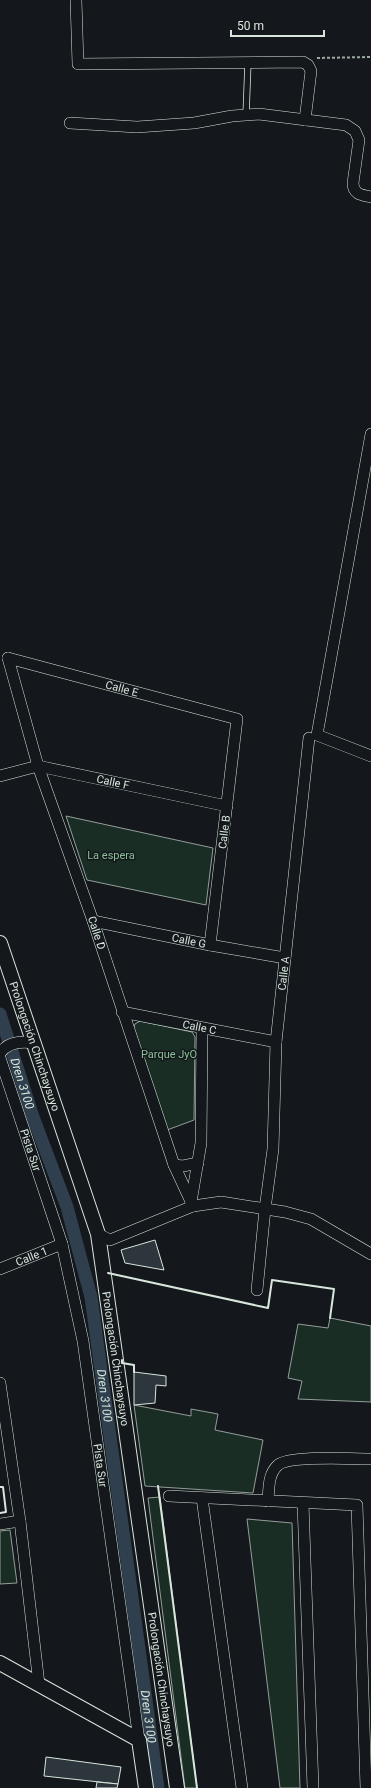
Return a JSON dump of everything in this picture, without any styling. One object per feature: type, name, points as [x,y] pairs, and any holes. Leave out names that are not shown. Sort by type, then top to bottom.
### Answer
[{"type":"street","points":[[76,0],[78,64],[301,61],[308,65],[311,71],[305,120]]},
{"type":"street","points":[[70,124],[115,127],[151,126],[194,123],[246,115],[272,115],[346,125],[354,131],[359,140],[353,186],[358,194],[371,197]]},
{"type":"street","points":[[371,434],[317,735],[371,756]]},
{"type":"street","name":"Calle E","points":[[8,658],[237,719]]},
{"type":"street","name":"Calle D","points":[[8,658],[38,766],[93,921],[174,1165],[192,1204]]},
{"type":"street","name":"Calle B","points":[[210,945],[237,719]]},
{"type":"street","name":"Calle A","points":[[257,1290],[273,1149],[276,1042],[309,738]]},
{"type":"street","name":"Calle F","points":[[0,776],[38,766],[227,806]]},
{"type":"street","name":"Calle G","points":[[93,921],[210,945],[285,958]]},
{"type":"street","name":"Prolongación Chinchaysuyo","points":[[0,943],[30,1043],[98,1234],[177,1788]]},
{"type":"street","name":"Calle C","points":[[122,1012],[276,1042]]},
{"type":"street","points":[[192,1204],[201,1143],[202,1028]]},
{"type":"street","points":[[1,1053],[10,1045],[30,1043]]},
{"type":"street","name":"Pista Sur","points":[[1,1053],[62,1244],[83,1341],[146,1788]]},
{"type":"street","points":[[174,1165],[183,1166],[198,1163]]},
{"type":"street","points":[[98,1234],[110,1240],[192,1204],[221,1202],[285,1212],[311,1219],[371,1254]]},
{"type":"street","name":"Calle 1","points":[[0,1269],[62,1244]]},
{"type":"street","points":[[0,1383],[20,1521],[39,1684]]},
{"type":"street","points":[[268,1500],[271,1476],[278,1465],[292,1459],[371,1459]]},
{"type":"street","points":[[169,1496],[357,1505],[366,1788]]},
{"type":"street","points":[[202,1498],[242,1788]]},
{"type":"street","points":[[303,1503],[313,1788]]},
{"type":"street","points":[[0,1524],[20,1521]]},
{"type":"street","points":[[0,1663],[139,1740]]},
{"type":"lane","points":[[246,115],[248,62]]},
{"type":"path","points":[[301,61],[316,58],[371,57]]},
{"type":"green space","name":"La espera","points":[[66,816],[213,848],[206,905],[87,880]]},
{"type":"green space","name":"Parque JyO","points":[[140,1021],[192,1032],[195,1037],[194,1120],[167,1130],[133,1029],[135,1024]]},
{"type":"green space","points":[[330,1318],[371,1326],[371,1402],[298,1399],[302,1381],[288,1378],[298,1324],[328,1328]]},
{"type":"green space","points":[[134,1405],[191,1416],[191,1409],[218,1414],[215,1430],[263,1440],[253,1493],[145,1486]]},
{"type":"green space","points":[[160,1497],[197,1788],[185,1788],[148,1498]]},
{"type":"green space","points":[[247,1519],[292,1523],[300,1788],[280,1788]]},
{"type":"green space","points":[[10,1530],[17,1583],[0,1584],[0,1531]]},
{"type":"building","points":[[155,1240],[164,1270],[125,1263],[121,1250]]},
{"type":"building","points":[[134,1372],[166,1376],[166,1386],[156,1385],[155,1403],[134,1405]]},
{"type":"building","points":[[46,1757],[121,1767],[118,1784],[44,1776]]},
{"type":"building","points":[[97,1782],[118,1784],[117,1788],[96,1788]]},
{"type":"waterway","name":"Dren 3100","points":[[0,1014],[33,1117],[67,1207],[91,1297],[158,1788]]},
{"type":"wall","points":[[108,1273],[268,1308],[272,1280],[334,1289],[330,1318]]},
{"type":"wall","points":[[122,1360],[122,1363],[134,1365],[134,1372]]},
{"type":"wall","points":[[158,1486],[197,1788]]},
{"type":"wall","points":[[0,1487],[3,1487],[6,1512],[0,1513]]}]
